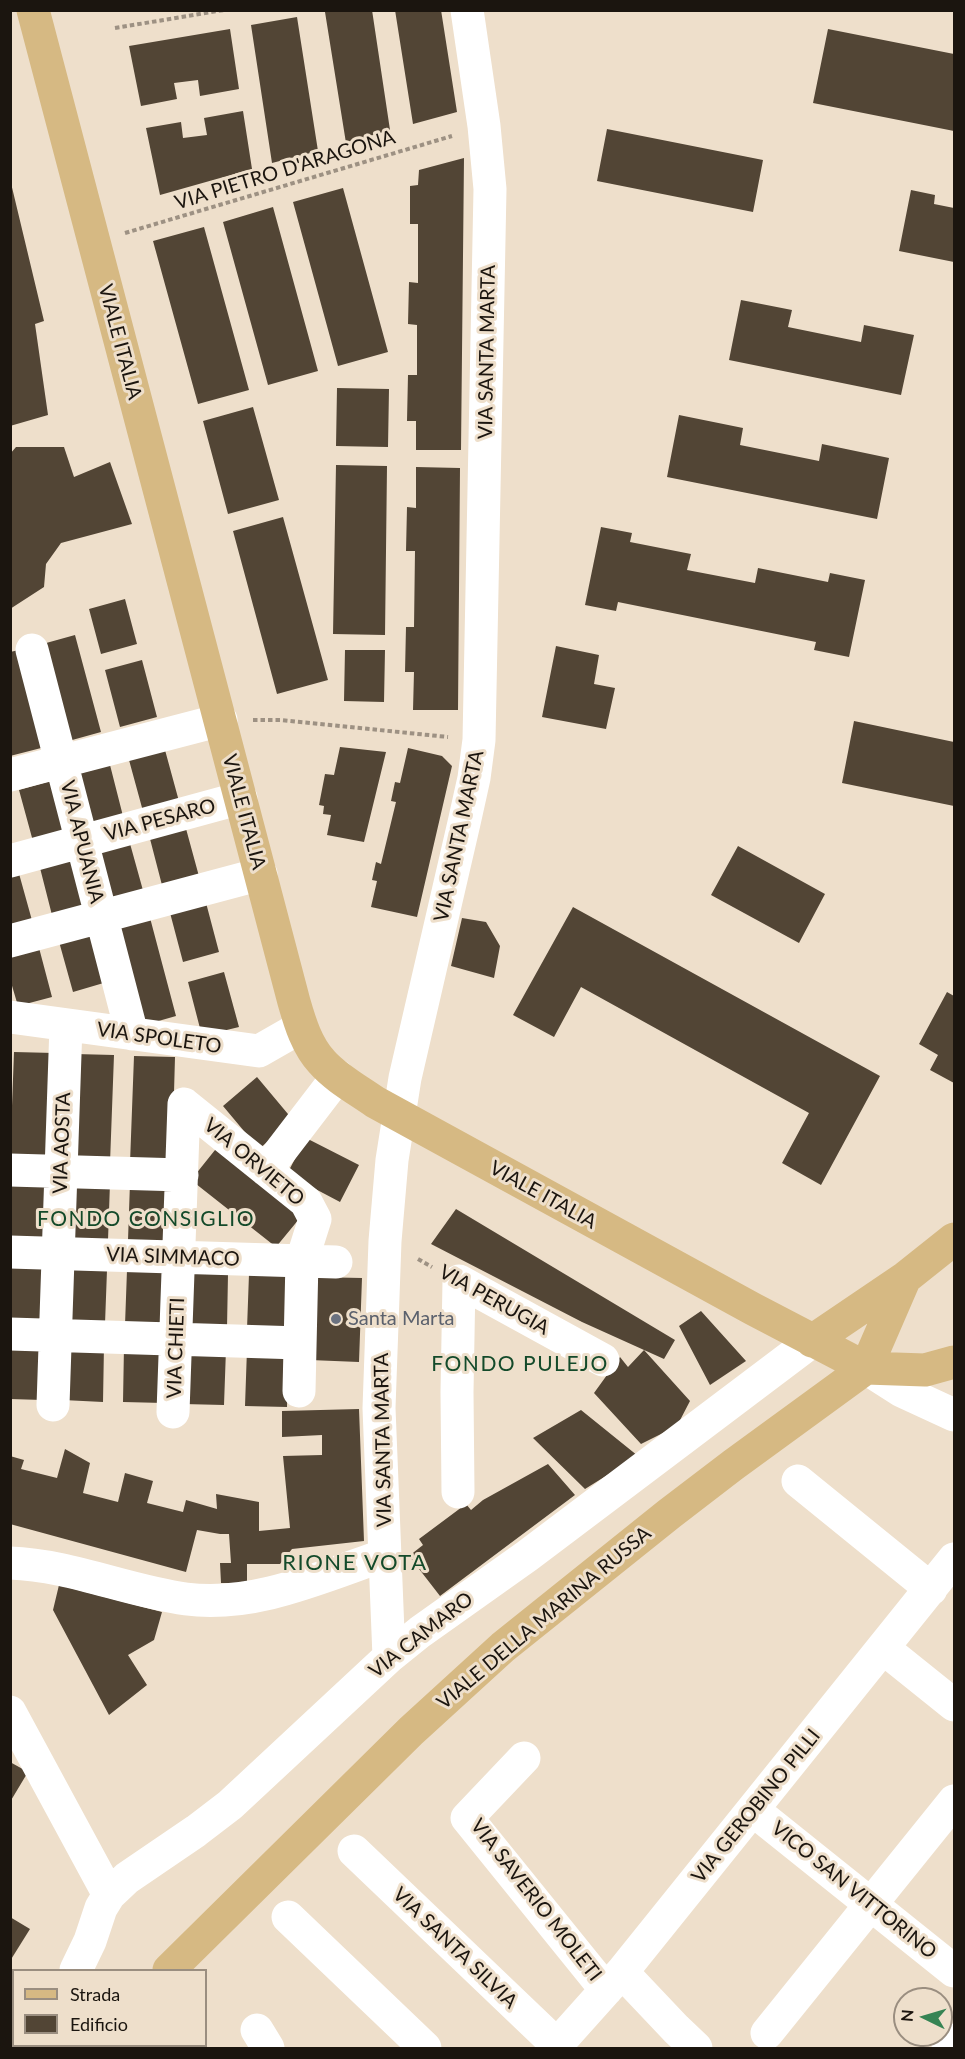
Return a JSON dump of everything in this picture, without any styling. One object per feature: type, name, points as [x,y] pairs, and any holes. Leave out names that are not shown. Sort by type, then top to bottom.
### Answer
[{"type":"main road","name":"VIALE ITALIA","points":[[33,10],[301,1027],[311,1046],[322,1063],[375,1102],[812,1341],[866,1368]]},
{"type":"main road","points":[[812,1341],[905,1278],[954,1239]]},
{"type":"main road","points":[[905,1278],[866,1368],[925,1370],[954,1362]]},
{"type":"main road","name":"VIALE DELLA MARINA RUSSA","points":[[171,1969],[411,1731],[503,1647],[688,1500],[866,1368]]},
{"type":"street","name":"VIA SANTA MARTA","points":[[389,1657],[379,1408],[385,1241],[393,1160],[405,1078],[469,800],[479,740],[490,189],[484,126],[467,10]]},
{"type":"street","name":"VIA APUANIA","points":[[32,650],[132,1034]]},
{"type":"street","points":[[10,775],[220,720]]},
{"type":"street","name":"VIA PESARO","points":[[10,861],[241,798]]},
{"type":"street","points":[[10,941],[261,874]]},
{"type":"street","name":"VIA SPOLETO","points":[[10,1017],[260,1051],[301,1027]]},
{"type":"street","name":"VIA AOSTA","points":[[53,1405],[66,1025]]},
{"type":"street","points":[[266,1170],[338,1076]]},
{"type":"street","name":"VIA ORVIETO","points":[[184,1104],[306,1202],[315,1219],[302,1260],[299,1391]]},
{"type":"street","name":"VIA CHIETI","points":[[173,1412],[184,1104]]},
{"type":"street","points":[[10,1170],[182,1175]]},
{"type":"street","name":"VIA SIMMACO","points":[[10,1252],[336,1262]]},
{"type":"street","points":[[458,1492],[459,1281]]},
{"type":"street","name":"VIA PERUGIA","points":[[459,1281],[603,1360]]},
{"type":"street","points":[[10,1334],[300,1343]]},
{"type":"street","name":"VIA CAMARO","points":[[77,1969],[90,1941],[101,1908],[109,1895],[127,1878],[230,1805],[389,1657],[420,1632],[537,1549],[812,1341]]},
{"type":"street","points":[[866,1368],[902,1391],[946,1407]]},
{"type":"street","points":[[798,1481],[931,1589]]},
{"type":"street","points":[[10,1563],[60,1570],[186,1599],[211,1601],[237,1600],[261,1595],[385,1555]]},
{"type":"street","name":"VIA GEROBINO PILLI","points":[[555,2047],[614,1981],[954,1559]]},
{"type":"street","points":[[883,1648],[954,1705]]},
{"type":"street","points":[[10,1712],[109,1895]]},
{"type":"street","name":"VIA SAVERIO MOLETI","points":[[524,1758],[467,1818],[614,1981]]},
{"type":"street","points":[[767,2033],[954,1801]]},
{"type":"street","name":"VICO SAN VITTORINO","points":[[753,1810],[954,1971]]},
{"type":"street","name":"VIA SANTA SILVIA","points":[[354,1851],[555,2047]]},
{"type":"street","points":[[288,1917],[425,2049]]},
{"type":"street","points":[[614,1981],[676,2030],[696,2049]]},
{"type":"street","points":[[948,2049],[954,2040]]},
{"type":"path","points":[[115,28],[224,10]]},
{"type":"path","name":"VIA PIETRO D'ARAGONA","points":[[94,242],[484,126]]},
{"type":"path","points":[[220,720],[280,720],[479,740]]},
{"type":"path","name":"VIA PERUGIA","points":[[385,1241],[459,1281]]},
{"type":"building","points":[[372,10],[390,130],[346,143],[325,12]]},
{"type":"building","points":[[395,10],[441,10],[457,112],[413,124]]},
{"type":"building","points":[[297,17],[318,151],[272,163],[251,25]]},
{"type":"building","points":[[230,29],[239,89],[200,96],[198,80],[174,83],[177,99],[141,106],[129,46]]},
{"type":"building","points":[[828,29],[954,54],[954,131],[813,103]]},
{"type":"building","points":[[243,111],[252,169],[160,195],[146,128],[181,122],[183,138],[207,135],[204,118]]},
{"type":"building","points":[[607,129],[763,160],[753,212],[597,181]]},
{"type":"building","points":[[464,158],[461,450],[416,450],[416,421],[407,421],[408,375],[417,375],[417,325],[408,324],[409,282],[418,283],[418,224],[410,224],[410,186],[418,185],[419,170]]},
{"type":"building","points":[[10,179],[44,321],[35,324],[48,415],[10,426]]},
{"type":"building","points":[[343,188],[388,352],[338,366],[293,202]]},
{"type":"building","points":[[911,190],[935,195],[934,204],[954,208],[954,262],[899,251]]},
{"type":"building","points":[[273,207],[318,371],[268,385],[223,222]]},
{"type":"building","points":[[204,227],[249,390],[198,404],[153,241]]},
{"type":"building","points":[[741,300],[792,310],[788,327],[861,342],[864,325],[914,335],[901,395],[729,360]]},
{"type":"building","points":[[337,388],[389,389],[388,447],[336,446]]},
{"type":"building","points":[[253,407],[279,500],[228,514],[203,421]]},
{"type":"building","points":[[679,415],[743,428],[740,445],[819,461],[822,444],[889,458],[877,519],[667,477]]},
{"type":"building","points":[[16,447],[64,447],[74,477],[110,462],[132,524],[61,543],[46,564],[44,587],[10,609],[10,454]]},
{"type":"building","points":[[336,465],[387,466],[385,635],[333,634]]},
{"type":"building","points":[[416,467],[460,468],[458,710],[413,710],[414,672],[405,672],[406,627],[414,627],[415,551],[406,551],[407,507],[416,508]]},
{"type":"building","points":[[283,517],[328,680],[277,694],[233,531]]},
{"type":"building","points":[[601,527],[632,533],[630,542],[691,554],[687,570],[755,583],[758,568],[828,582],[830,573],[865,580],[849,657],[814,650],[816,642],[618,602],[616,611],[585,605]]},
{"type":"building","points":[[125,599],[137,644],[101,654],[89,609]]},
{"type":"building","points":[[75,635],[101,732],[65,742],[39,645]]},
{"type":"building","points":[[556,646],[599,655],[594,684],[615,688],[606,729],[542,717]]},
{"type":"building","points":[[19,650],[45,747],[10,756],[10,652]]},
{"type":"building","points":[[345,650],[385,650],[384,702],[344,701]]},
{"type":"building","points":[[142,660],[157,717],[120,727],[105,670]]},
{"type":"building","points":[[854,721],[954,742],[954,806],[842,783]]},
{"type":"building","points":[[340,747],[386,752],[364,842],[327,835],[331,815],[323,814],[324,806],[319,805],[325,774],[334,775]]},
{"type":"building","points":[[408,748],[442,756],[452,766],[417,917],[371,907],[377,881],[372,880],[376,862],[381,864],[396,802],[391,801],[395,782],[400,783]]},
{"type":"building","points":[[165,750],[180,805],[144,815],[129,760]]},
{"type":"building","points":[[110,765],[124,820],[88,830],[74,775]]},
{"type":"building","points":[[54,780],[68,835],[34,845],[19,790]]},
{"type":"building","points":[[185,825],[200,880],[163,889],[149,835]]},
{"type":"building","points":[[129,840],[144,894],[109,904],[94,849]]},
{"type":"building","points":[[738,846],[825,894],[799,943],[711,895]]},
{"type":"building","points":[[74,855],[88,910],[53,919],[39,864]]},
{"type":"building","points":[[18,870],[33,924],[10,930],[10,872]]},
{"type":"building","points":[[205,899],[219,952],[183,962],[169,909]]},
{"type":"building","points":[[573,907],[880,1076],[821,1185],[782,1163],[809,1113],[581,987],[554,1037],[513,1015]]},
{"type":"building","points":[[149,914],[176,1016],[141,1026],[114,924]]},
{"type":"building","points":[[462,918],[486,922],[500,946],[494,978],[451,966]]},
{"type":"building","points":[[93,929],[107,982],[73,992],[58,938]]},
{"type":"building","points":[[38,944],[52,997],[18,1006],[10,979],[10,951]]},
{"type":"building","points":[[224,972],[239,1027],[202,1036],[188,982]]},
{"type":"building","points":[[947,992],[954,996],[954,1083],[930,1070],[938,1055],[919,1044]]},
{"type":"building","points":[[14,1052],[54,1053],[50,1161],[10,1159]]},
{"type":"building","points":[[75,1054],[114,1055],[110,1163],[71,1161]]},
{"type":"building","points":[[134,1056],[175,1057],[172,1164],[130,1163]]},
{"type":"building","points":[[257,1077],[293,1120],[259,1149],[223,1106]]},
{"type":"building","points":[[306,1138],[359,1165],[340,1202],[287,1174]]},
{"type":"building","points":[[219,1145],[304,1213],[276,1247],[191,1180]]},
{"type":"building","points":[[10,1179],[49,1181],[47,1238],[10,1237]]},
{"type":"building","points":[[70,1181],[110,1183],[108,1240],[69,1238]]},
{"type":"building","points":[[130,1183],[171,1185],[170,1242],[128,1240]]},
{"type":"building","points":[[456,1209],[675,1340],[664,1359],[582,1322],[431,1244]]},
{"type":"building","points":[[10,1267],[46,1268],[45,1322],[10,1321]]},
{"type":"building","points":[[68,1268],[107,1270],[105,1324],[66,1323]]},
{"type":"building","points":[[127,1270],[169,1272],[167,1326],[125,1325]]},
{"type":"building","points":[[188,1272],[228,1274],[227,1328],[186,1327]]},
{"type":"building","points":[[249,1274],[291,1275],[289,1330],[247,1329]]},
{"type":"building","name":"Santa Marta","points":[[313,1277],[362,1278],[359,1362],[310,1360]]},
{"type":"building","points":[[701,1311],[746,1361],[710,1385],[679,1326]]},
{"type":"building","points":[[10,1342],[44,1343],[42,1400],[10,1399]]},
{"type":"building","points":[[65,1344],[104,1345],[103,1402],[63,1400]]},
{"type":"building","points":[[124,1346],[166,1347],[164,1403],[123,1402]]},
{"type":"building","points":[[185,1348],[226,1349],[224,1405],[183,1404]]},
{"type":"building","points":[[247,1349],[288,1351],[287,1407],[245,1406]]},
{"type":"building","points":[[644,1350],[690,1401],[677,1426],[641,1444],[594,1393],[620,1357],[628,1367]]},
{"type":"building","points":[[359,1409],[364,1541],[292,1549],[280,1564],[247,1564],[247,1583],[221,1583],[220,1563],[231,1563],[229,1534],[197,1530],[186,1572],[10,1524],[10,1456],[24,1460],[21,1469],[57,1478],[65,1449],[90,1463],[83,1493],[118,1502],[125,1473],[153,1481],[147,1503],[183,1512],[186,1500],[217,1509],[216,1494],[259,1502],[259,1531],[290,1528],[283,1456],[322,1455],[322,1435],[282,1437],[282,1411]]},
{"type":"building","points":[[581,1410],[638,1456],[585,1489],[533,1438]]},
{"type":"building","points":[[548,1464],[575,1495],[440,1596],[409,1556],[423,1545],[419,1539],[466,1504],[471,1510],[483,1500]]},
{"type":"building","points":[[59,1585],[162,1612],[154,1640],[128,1655],[147,1685],[109,1715],[53,1610]]},
{"type":"building","points":[[10,1762],[28,1772],[10,1802]]},
{"type":"building","points":[[10,1917],[30,1929],[10,1961]]},
{"type":"place","name":"Santa Marta","points":[[336,1319]]},
{"type":"district","name":"FONDO CONSIGLIO","points":[[146,1219]]},
{"type":"district","name":"FONDO PULEJO","points":[[520,1364]]},
{"type":"district","name":"RIONE VOTA","points":[[355,1563]]}]
